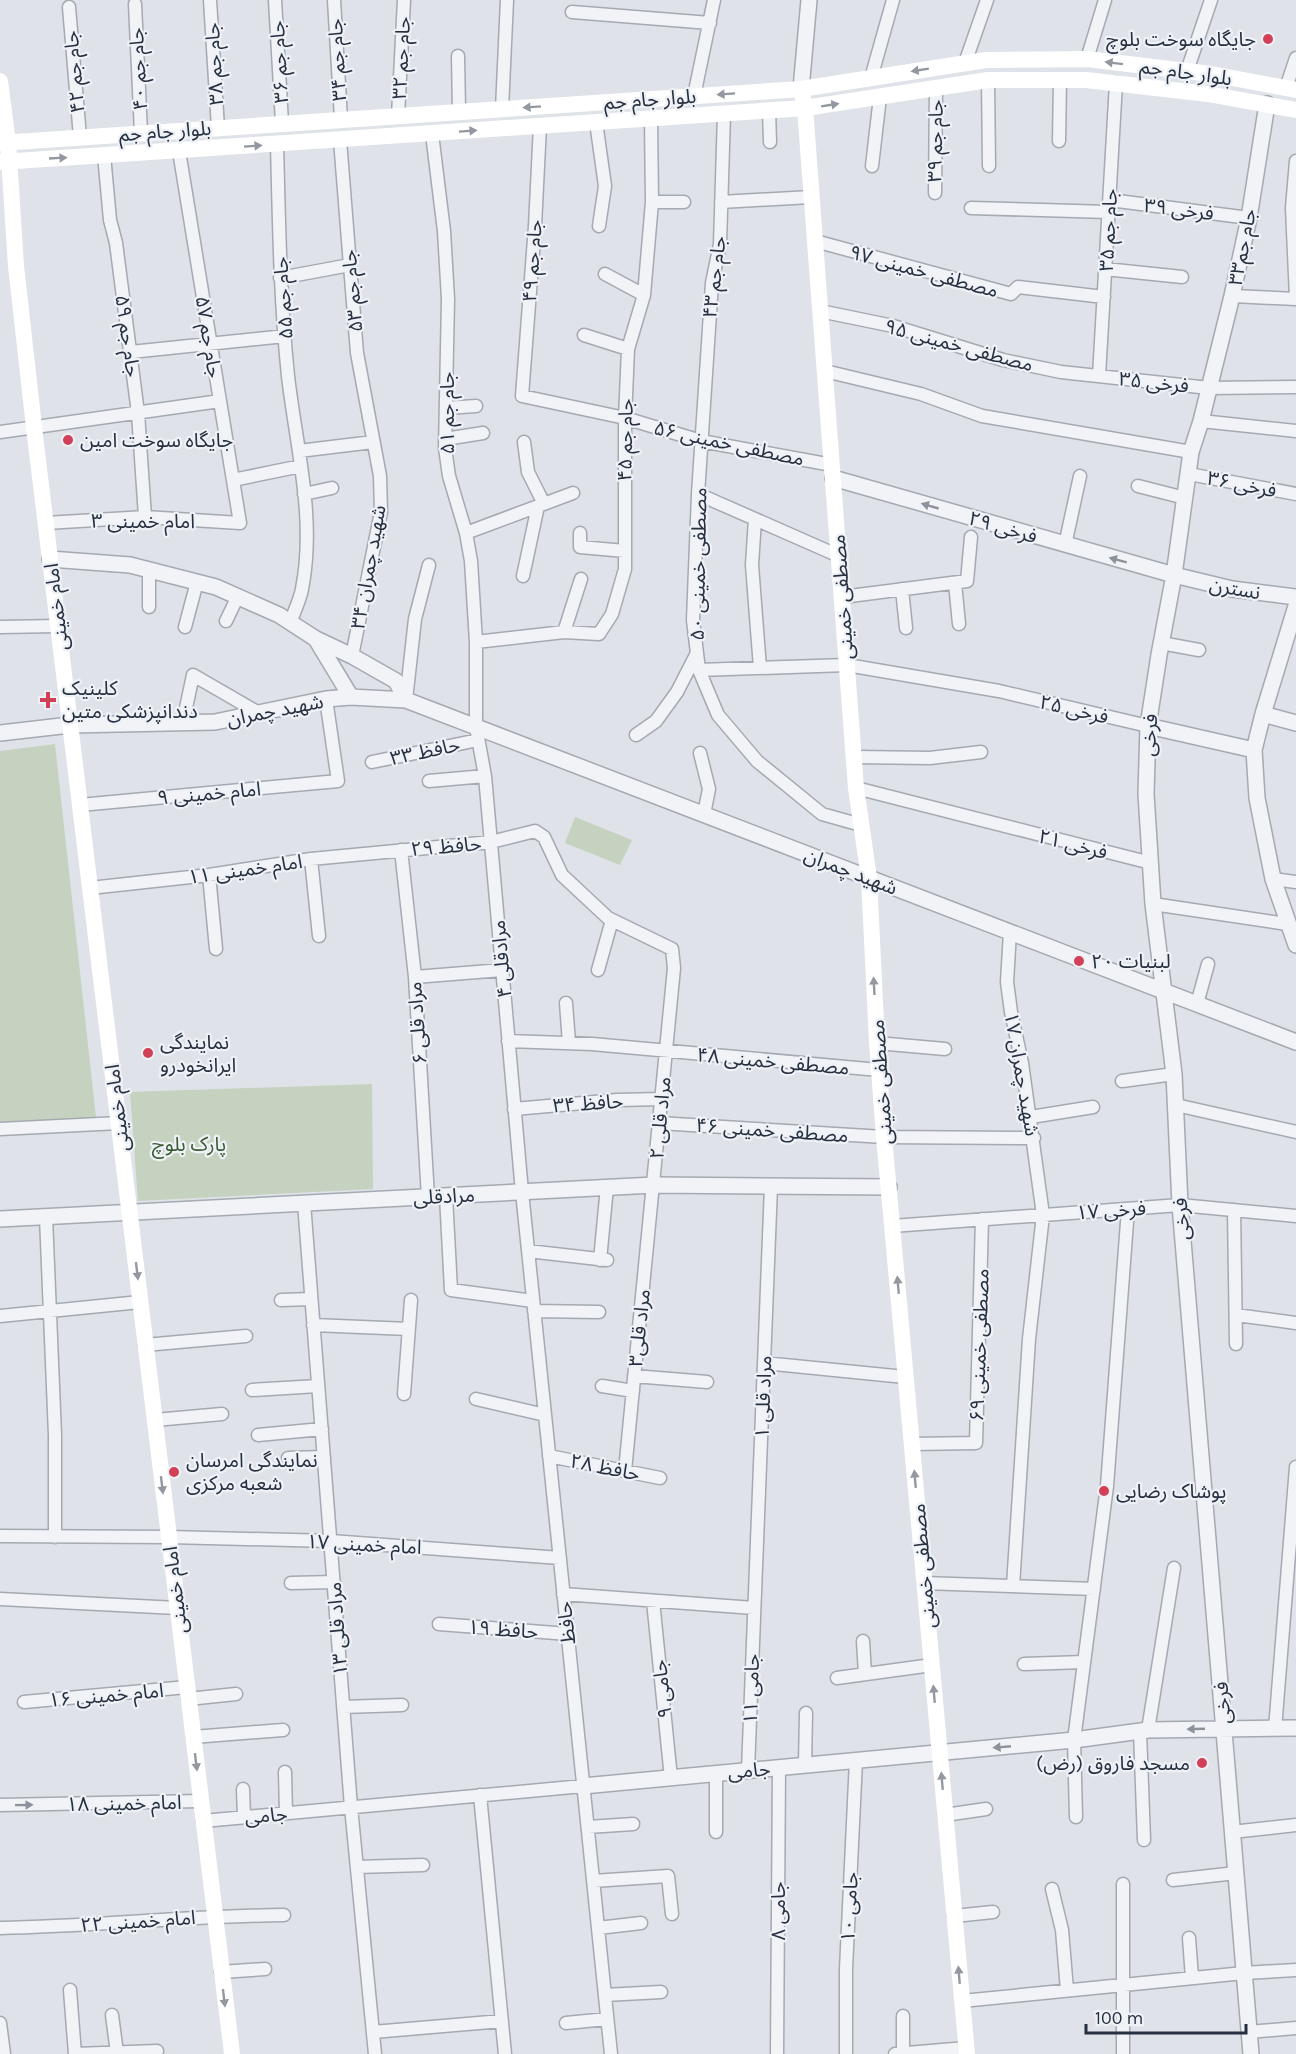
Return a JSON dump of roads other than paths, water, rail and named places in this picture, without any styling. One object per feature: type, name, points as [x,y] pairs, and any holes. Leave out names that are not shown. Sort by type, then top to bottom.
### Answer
[{"type":"main road","name":"بلوار جام جم","points":[[4,142],[801,88],[986,60],[1087,59],[1187,71],[1291,89]]},
{"type":"main road","points":[[1086,80],[1087,59]]},
{"type":"main road","name":"بلوار جام جم","points":[[5,161],[769,111],[804,108],[987,80],[1086,80],[1208,94],[1296,110]]},
{"type":"main road","points":[[0,81],[4,142]]},
{"type":"main road","name":"مصطفی خمینی","points":[[801,88],[815,241],[856,788],[869,878],[884,1137],[966,2051]]},
{"type":"main road","name":"امام خمینی","points":[[4,142],[34,427],[231,2054]]},
{"type":"street","name":"جام جم ۳۸","points":[[210,0],[218,128]]},
{"type":"street","name":"جام جم ۳۶","points":[[275,0],[282,123]]},
{"type":"street","name":"جام جم ۳۴","points":[[334,0],[341,119]]},
{"type":"street","name":"جام جم ۳۲","points":[[398,116],[405,0]]},
{"type":"street","points":[[502,109],[507,0]]},
{"type":"street","points":[[694,96],[714,0]]},
{"type":"street","points":[[801,88],[809,0]]},
{"type":"street","points":[[871,78],[893,0]]},
{"type":"street","points":[[965,63],[987,0]]},
{"type":"street","points":[[1087,59],[1105,0]]},
{"type":"street","points":[[1187,71],[1211,0]]},
{"type":"street","name":"جام جم ۴۰","points":[[135,4],[141,133]]},
{"type":"street","name":"جام جم ۴۲","points":[[69,7],[80,137]]},
{"type":"street","points":[[572,12],[710,22]]},
{"type":"street","points":[[458,56],[459,111]]},
{"type":"street","points":[[1291,89],[1296,58]]},
{"type":"street","points":[[987,80],[989,166]]},
{"type":"street","points":[[1059,141],[1060,80]]},
{"type":"street","name":"جام جم ۳۵","points":[[1099,376],[1116,83]]},
{"type":"street","name":"جام جم ۳۹","points":[[935,193],[936,88]]},
{"type":"street","points":[[872,166],[880,97]]},
{"type":"street","name":"جام جم۳۳","points":[[1209,388],[1249,218],[1267,104]]},
{"type":"street","points":[[769,111],[770,142]]},
{"type":"street","name":"جام جم ۴۳","points":[[701,441],[712,283],[720,243],[724,114]]},
{"type":"street","name":"جام جم ۴۵","points":[[476,642],[564,632],[599,634],[612,614],[625,569],[625,418],[628,350],[644,295],[652,202],[651,119]]},
{"type":"street","points":[[596,122],[605,186],[599,226]]},
{"type":"street","name":"جام جم ۴۹","points":[[522,396],[536,226],[540,126]]},
{"type":"street","name":"جام جم ۵۱","points":[[432,134],[444,231],[448,299],[445,439],[449,476],[466,533],[471,561],[476,642],[477,733]]},
{"type":"street","name":"جام جم ۵۳","points":[[340,140],[357,353],[374,442]]},
{"type":"street","name":"جام جم ۵۵","points":[[277,144],[280,278],[288,376],[304,494],[307,543],[302,590],[290,623]]},
{"type":"street","name":"جام جم ۵۷","points":[[179,151],[240,523]]},
{"type":"street","name":"جام جم ۵۹","points":[[104,155],[110,220],[116,243],[138,412],[145,517]]},
{"type":"street","points":[[1232,296],[1296,299],[1292,208],[1296,162]]},
{"type":"street","points":[[721,202],[811,197]]},
{"type":"street","points":[[652,202],[684,202]]},
{"type":"street","name":"فرخی ۳۹","points":[[971,208],[1109,206],[1249,218]]},
{"type":"street","name":"مصطفی خمینی ۹۷","points":[[815,241],[1011,294],[1018,287],[1104,297]]},
{"type":"street","points":[[280,278],[350,265]]},
{"type":"street","points":[[1105,269],[1182,277]]},
{"type":"street","points":[[605,274],[644,295]]},
{"type":"street","name":"مصطفی خمینی ۹۵","points":[[820,311],[893,326],[1003,360],[1061,372],[1099,376]]},
{"type":"street","points":[[584,335],[628,350]]},
{"type":"street","points":[[131,352],[285,336]]},
{"type":"street","points":[[825,370],[921,393],[982,416],[1191,452]]},
{"type":"street","name":"فرخی ۳۵","points":[[1099,376],[1209,388],[1296,387]]},
{"type":"street","name":"فرخی","points":[[1209,388],[1191,452],[1174,575],[1148,726],[1146,794],[1153,904],[1174,1074],[1180,1206],[1251,2054]]},
{"type":"street","name":"مصطفی خمینی ۵۶","points":[[522,396],[625,418],[701,441],[832,471]]},
{"type":"street","points":[[0,432],[220,401]]},
{"type":"street","points":[[446,408],[476,406]]},
{"type":"street","points":[[1201,421],[1296,431]]},
{"type":"street","points":[[445,439],[483,433]]},
{"type":"street","name":"مصطفی خمینی ۵۰","points":[[701,441],[693,620],[699,670],[718,715],[757,761],[822,814],[861,825]]},
{"type":"street","points":[[299,451],[374,442]]},
{"type":"street","name":"شهید چمران ۳۴","points":[[352,656],[381,512],[380,476],[374,442]]},
{"type":"street","points":[[523,576],[541,505],[528,472],[524,442]]},
{"type":"street","points":[[233,480],[301,466]]},
{"type":"street","name":"فرخی ۲۹","points":[[832,471],[1065,545],[1174,575]]},
{"type":"street","name":"فرخی ۳۶","points":[[1189,474],[1296,494]]},
{"type":"street","points":[[1065,545],[1080,476]]},
{"type":"street","points":[[1138,486],[1185,498]]},
{"type":"street","points":[[304,494],[332,488]]},
{"type":"street","points":[[466,533],[573,493]]},
{"type":"street","points":[[699,494],[839,556]]},
{"type":"street","name":"امام خمینی ۳","points":[[46,523],[145,517],[240,523]]},
{"type":"street","points":[[755,519],[752,565],[760,668]]},
{"type":"street","points":[[580,533],[580,547],[625,551]]},
{"type":"street","points":[[842,597],[967,582],[971,537]]},
{"type":"street","points":[[50,558],[130,565],[216,587],[279,615],[316,639],[396,681],[406,700]]},
{"type":"street","points":[[406,700],[415,619],[429,565]]},
{"type":"street","points":[[149,607],[150,570]]},
{"type":"street","name":"نسترن","points":[[1174,575],[1232,589],[1296,597]]},
{"type":"street","points":[[564,632],[581,579]]},
{"type":"street","points":[[185,627],[198,582]]},
{"type":"street","points":[[955,583],[959,624]]},
{"type":"street","points":[[902,590],[906,628]]},
{"type":"street","points":[[226,621],[238,597]]},
{"type":"street","points":[[1296,606],[1254,750],[1257,798],[1273,879],[1296,945]]},
{"type":"street","points":[[0,627],[58,626]]},
{"type":"street","points":[[316,639],[351,697]]},
{"type":"street","points":[[1161,643],[1199,650]]},
{"type":"street","points":[[636,735],[656,721],[677,692],[697,653]]},
{"type":"street","name":"فرخی ۲۵","points":[[699,670],[847,665],[999,691],[1148,726]]},
{"type":"street","points":[[183,722],[193,675],[257,712]]},
{"type":"street","name":"شهید چمران","points":[[0,733],[70,725],[214,722],[326,699],[351,697],[406,700],[477,733],[704,814],[1296,1042]]},
{"type":"street","name":"امام خمینی ۹","points":[[80,805],[338,781],[326,699]]},
{"type":"street","points":[[1263,714],[1296,723]]},
{"type":"street","points":[[1148,726],[1254,750]]},
{"type":"street","name":"حافظ ۳۳","points":[[372,762],[477,733]]},
{"type":"street","name":"مرادقلی ۴","points":[[477,733],[485,776],[522,1192]]},
{"type":"street","points":[[854,757],[930,758],[981,752]]},
{"type":"street","points":[[700,753],[709,789],[704,814]]},
{"type":"street","points":[[429,781],[485,776]]},
{"type":"street","name":"فرخی ۲۱","points":[[856,788],[1150,863]]},
{"type":"street","name":"حافظ ۲۹","points":[[401,850],[491,842],[534,831],[544,837],[562,875],[612,920],[672,949],[674,968]]},
{"type":"street","name":"امام خمینی ۱۱","points":[[90,888],[209,875],[311,859],[401,850]]},
{"type":"street","name":"مراد قلی ۶","points":[[401,850],[415,977],[428,1197]]},
{"type":"street","points":[[311,859],[319,936]]},
{"type":"street","points":[[209,875],[216,949]]},
{"type":"street","points":[[1273,879],[1296,882]]},
{"type":"street","points":[[1153,904],[1287,924]]},
{"type":"street","points":[[598,970],[612,920]]},
{"type":"street","name":"شهید چمران ۱۷","points":[[1010,932],[1007,982],[1031,1118],[1043,1215],[1029,1339],[1013,1586]]},
{"type":"street","points":[[1197,1004],[1208,964]]},
{"type":"street","name":"مراد قلی ۲","points":[[654,1185],[674,968]]},
{"type":"street","points":[[415,977],[502,970]]},
{"type":"street","points":[[566,1003],[569,1043]]},
{"type":"street","name":"مصطفی خمینی ۴۸","points":[[508,1041],[569,1043],[879,1070]]},
{"type":"street","points":[[877,1043],[945,1049]]},
{"type":"street","points":[[1122,1081],[1174,1074]]},
{"type":"street","name":"حافظ ۳۴","points":[[514,1109],[617,1100],[662,1099]]},
{"type":"street","points":[[1176,1106],[1296,1132]]},
{"type":"street","points":[[1031,1118],[1093,1107]]},
{"type":"street","points":[[0,1129],[118,1123]]},
{"type":"street","name":"مصطفی خمینی ۴۶","points":[[659,1123],[884,1137],[1034,1138]]},
{"type":"street","name":"مرادقلی","points":[[0,1219],[654,1185],[889,1187]]},
{"type":"street","name":"مراد قلی۳","points":[[625,1471],[654,1185]]},
{"type":"street","name":"مراد قلی ۱","points":[[754,1608],[771,1186]]},
{"type":"street","points":[[528,1251],[603,1260],[607,1187]]},
{"type":"street","name":"حافظ","points":[[522,1192],[611,2054]]},
{"type":"street","points":[[446,1196],[451,1290],[533,1306],[599,1312]]},
{"type":"street","name":"مراد قلی ۱۳","points":[[304,1203],[351,1807],[375,2054]]},
{"type":"street","name":"فرخی ۱۷","points":[[892,1226],[1180,1206],[1296,1216]]},
{"type":"street","points":[[1076,1817],[1074,1740],[1107,1486],[1128,1209]]},
{"type":"street","points":[[1234,1210],[1236,1344]]},
{"type":"street","points":[[46,1217],[55,1435],[55,1537]]},
{"type":"street","name":"مصطفی خمینی ۶۹","points":[[912,1444],[976,1443],[982,1219]]},
{"type":"street","points":[[281,1300],[311,1299]]},
{"type":"street","points":[[404,1394],[411,1300]]},
{"type":"street","points":[[0,1316],[140,1302]]},
{"type":"street","points":[[1236,1315],[1296,1323]]},
{"type":"street","points":[[314,1325],[409,1329]]},
{"type":"street","points":[[145,1345],[246,1336]]},
{"type":"street","points":[[764,1363],[905,1377]]},
{"type":"street","points":[[634,1376],[707,1382]]},
{"type":"street","points":[[252,1390],[318,1386]]},
{"type":"street","points":[[602,1386],[633,1391]]},
{"type":"street","points":[[476,1399],[545,1415]]},
{"type":"street","points":[[155,1420],[222,1414]]},
{"type":"street","points":[[258,1435],[322,1429]]},
{"type":"street","name":"حافظ ۲۸","points":[[549,1456],[660,1478]]},
{"type":"street","points":[[288,1458],[324,1457]]},
{"type":"street","points":[[1275,1730],[1293,1540],[1296,1467]]},
{"type":"street","name":"امام خمینی ۱۷","points":[[0,1536],[331,1541],[560,1558]]},
{"type":"street","points":[[1144,1840],[1144,1730],[1174,1568]]},
{"type":"street","points":[[291,1583],[334,1582]]},
{"type":"street","points":[[924,1583],[1094,1589]]},
{"type":"street","points":[[563,1594],[754,1608]]},
{"type":"street","points":[[0,1599],[177,1608]]},
{"type":"street","name":"جامی ۹","points":[[653,1601],[670,1778]]},
{"type":"street","name":"جامی ۱۱","points":[[748,1770],[754,1608]]},
{"type":"street","name":"حافظ ۱۹","points":[[439,1624],[568,1634]]},
{"type":"street","points":[[862,1641],[865,1674]]},
{"type":"street","points":[[1024,1664],[1084,1662]]},
{"type":"street","points":[[837,1678],[932,1665]]},
{"type":"street","name":"امام خمینی ۱۶","points":[[24,1702],[188,1693],[236,1694]]},
{"type":"street","points":[[343,1707],[402,1705]]},
{"type":"street","points":[[805,1765],[806,1713]]},
{"type":"street","name":"جامی","points":[[203,1821],[1074,1740],[1144,1730],[1296,1728]]},
{"type":"street","points":[[193,1737],[283,1730]]},
{"type":"street","name":"جامی ۱۰","points":[[846,2054],[846,1969],[856,1760]]},
{"type":"street","name":"جامی ۸","points":[[777,2054],[779,1767]]},
{"type":"street","points":[[285,1772],[286,1814]]},
{"type":"street","points":[[716,1773],[716,1832]]},
{"type":"street","points":[[243,1789],[244,1817]]},
{"type":"street","points":[[480,1795],[505,2054]]},
{"type":"street","name":"امام خمینی ۱۸","points":[[0,1805],[201,1801]]},
{"type":"street","points":[[945,1815],[986,1809]]},
{"type":"street","points":[[588,1827],[633,1824]]},
{"type":"street","points":[[1232,1832],[1296,1825]]},
{"type":"street","points":[[357,1867],[423,1865]]},
{"type":"street","points":[[1173,1880],[1236,1873]]},
{"type":"street","points":[[593,1881],[668,1876],[672,1914]]},
{"type":"street","points":[[1123,1884],[1123,2054]]},
{"type":"street","points":[[1052,1889],[1062,1930],[1067,1990]]},
{"type":"street","points":[[954,1916],[993,1912]]},
{"type":"street","name":"امام خمینی ۲۲","points":[[0,1928],[214,1916],[284,1915]]},
{"type":"street","points":[[598,1928],[640,1923]]},
{"type":"street","points":[[1189,1938],[1192,1978]]},
{"type":"street","points":[[221,1972],[266,1969]]},
{"type":"street","points":[[962,2001],[1244,1972],[1296,1970]]},
{"type":"street","points":[[70,1990],[76,2054],[157,2051]]},
{"type":"street","points":[[605,1995],[662,1992]]},
{"type":"street","points":[[111,2015],[117,2053]]},
{"type":"street","points":[[903,2016],[899,2054],[966,2051]]},
{"type":"street","points":[[566,2023],[608,2019]]},
{"type":"street","points":[[373,2032],[502,2021]]},
{"type":"street","points":[[0,2023],[4,2054]]},
{"type":"street","points":[[1249,2032],[1296,2028]]},
{"type":"place","name":"جایگاه سوخت بلوچ","points":[[1268,39]]},
{"type":"place","name":"جایگاه سوخت امین","points":[[68,440]]},
{"type":"place","name":"کلینیک دندانپزشکی متین","points":[[48,700]]},
{"type":"place","name":"لبنیات ۲۰","points":[[1079,961]]},
{"type":"place","name":"نمایندگی ایرانخودرو","points":[[148,1053]]},
{"type":"place","name":"نمایندگی امرسان شعبه مرکزی","points":[[174,1472]]},
{"type":"place","name":"پوشاک رضایی","points":[[1104,1491]]},
{"type":"place","name":"مسجد فاروق (رض)","points":[[1202,1763]]},
{"type":"park label","name":"پارک بلوچ","points":[[189,1144]]}]
